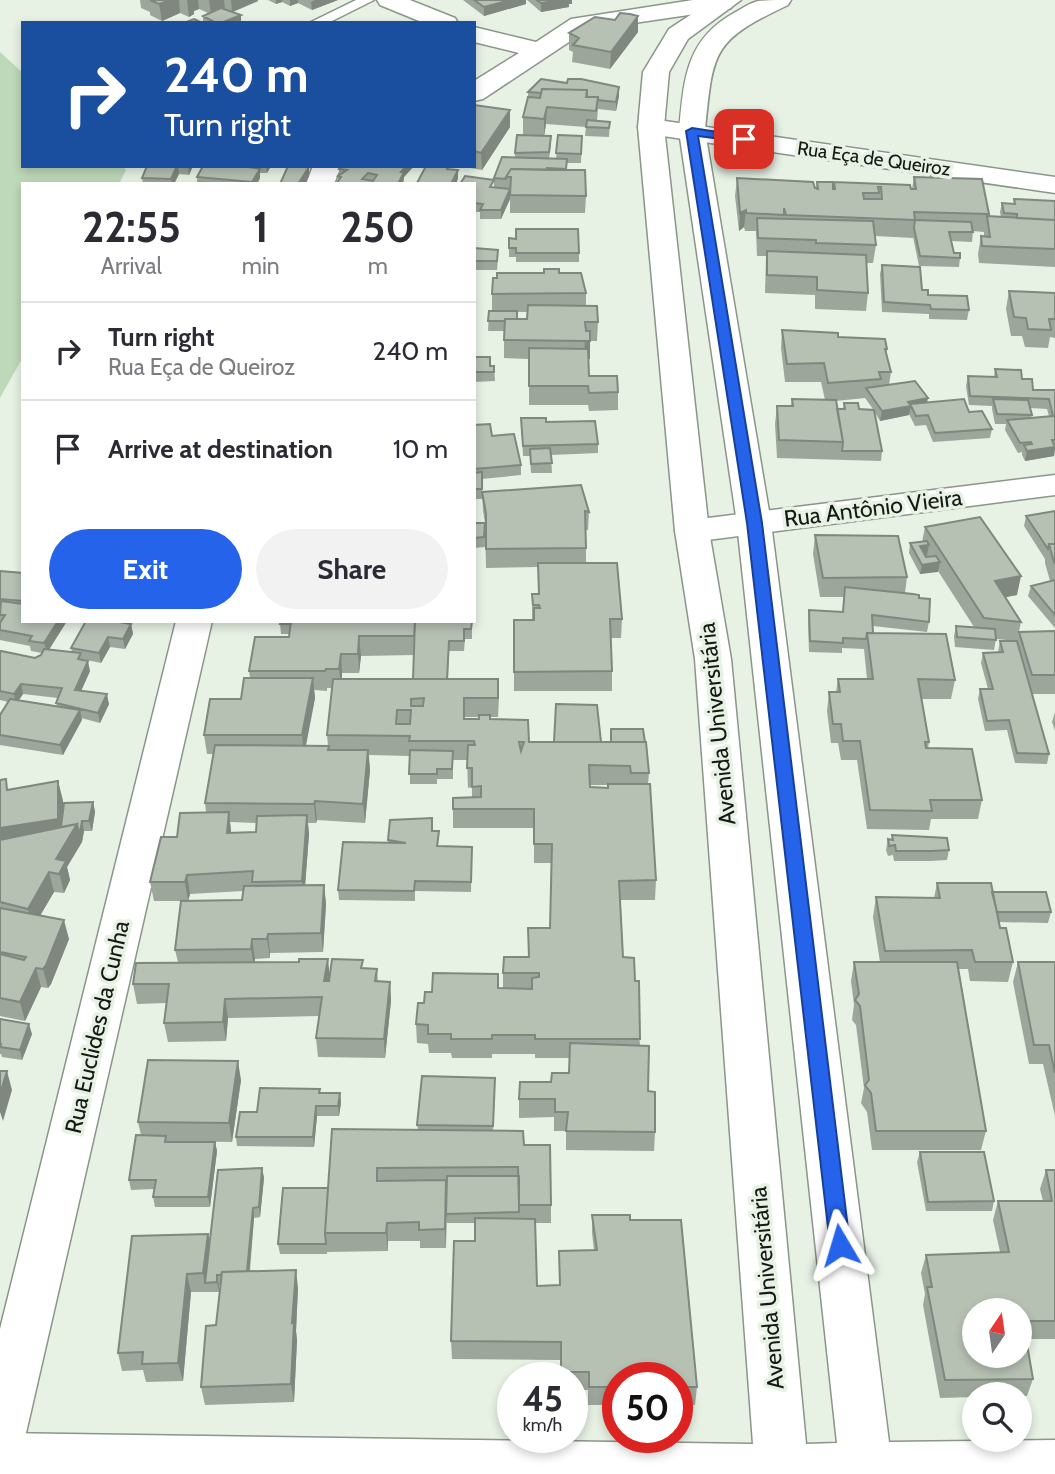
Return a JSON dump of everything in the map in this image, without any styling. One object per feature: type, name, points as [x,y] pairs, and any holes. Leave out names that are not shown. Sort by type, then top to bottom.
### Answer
[{"type":"main road","points":[[389,0],[441,21]]},
{"type":"main road","points":[[476,92],[580,24],[779,0]]},
{"type":"main road","points":[[730,7],[709,43],[698,69],[692,131],[754,523],[867,1471]]},
{"type":"main road","name":"Avenida Universitária","points":[[730,7],[678,34],[656,72],[651,127],[692,531],[713,659],[782,1471]]},
{"type":"main road","points":[[476,34],[539,50]]},
{"type":"main road","name":"Rua Eça de Queiroz","points":[[651,127],[1055,185]]},
{"type":"main road","name":"Rua Antônio Vieira","points":[[692,531],[1055,485]]},
{"type":"main road","name":"Rua Euclides da Cunha","points":[[0,1433],[194,623]]},
{"type":"main road","points":[[0,1458],[782,1471],[1055,1465]]},
{"type":"lane","points":[[320,21],[367,0]]},
{"type":"green space","points":[[0,52],[21,71],[21,168],[126,170],[120,182],[21,182],[21,361],[0,398]]},
{"type":"building","points":[[150,0],[171,0],[159,4]]},
{"type":"building","points":[[474,0],[511,0],[484,7]]},
{"type":"building","points":[[537,0],[562,0],[541,3]]},
{"type":"building","points":[[221,8],[241,15],[226,21],[212,21],[203,16]]},
{"type":"building","points":[[620,13],[638,16],[611,52],[573,45],[579,38],[569,33],[595,17],[615,20]]},
{"type":"building","points":[[541,79],[567,83],[568,79],[581,79],[619,87],[616,102],[587,97],[587,90],[542,89],[541,93],[528,92]]},
{"type":"building","points":[[542,89],[587,90],[586,97],[598,97],[596,111],[547,107],[544,119],[523,117],[528,97],[540,98]]},
{"type":"building","points":[[476,105],[510,110],[481,153],[476,152]]},
{"type":"building","points":[[587,120],[610,122],[609,128],[586,127]]},
{"type":"building","points":[[517,135],[551,136],[549,152],[515,153]]},
{"type":"building","points":[[558,135],[582,136],[581,154],[556,153]]},
{"type":"building","points":[[502,157],[567,159],[566,169],[511,169],[506,179],[494,178]]},
{"type":"building","points":[[146,168],[176,168],[171,179],[142,178]]},
{"type":"building","points":[[202,168],[260,169],[252,182],[197,177]]},
{"type":"building","points":[[287,168],[308,168],[299,182],[281,182]]},
{"type":"building","points":[[404,168],[399,182],[337,182],[341,177],[338,176],[347,170],[339,169]],"holes":[[[368,173],[377,175],[373,181],[362,179]]]},
{"type":"building","points":[[425,168],[458,170],[452,182],[418,182]]},
{"type":"building","points":[[511,169],[585,170],[586,196],[510,195],[511,177],[506,177]]},
{"type":"building","points":[[465,176],[494,180],[490,187],[510,189],[501,210],[480,210],[483,204],[476,203],[476,182],[461,182]]},
{"type":"building","points":[[914,177],[982,179],[989,214],[914,212],[915,220],[786,215],[784,208],[784,215],[746,213],[746,210],[740,213],[737,178],[813,182],[818,189],[817,182],[833,182],[833,189],[834,182],[910,185],[911,189],[916,189]],"holes":[[[878,187],[881,187],[882,199],[864,199],[863,193],[879,193]]]},
{"type":"building","points":[[1014,199],[1055,201],[1055,220],[1017,218],[1017,214],[1004,213],[1002,203],[1015,204]]},
{"type":"building","points":[[987,216],[1055,220],[1055,249],[982,246],[981,236],[990,237]]},
{"type":"building","points":[[757,218],[873,221],[876,245],[758,238]]},
{"type":"building","points":[[915,220],[971,222],[973,232],[949,232],[954,253],[960,253],[960,258],[920,256]]},
{"type":"building","points":[[516,229],[578,229],[579,253],[516,253],[516,248],[509,248],[509,238],[516,239]]},
{"type":"building","points":[[476,248],[498,250],[497,261],[476,261]]},
{"type":"building","points":[[767,251],[866,255],[868,293],[817,290],[817,277],[767,275]]},
{"type":"building","points":[[882,265],[920,267],[922,290],[928,290],[928,295],[967,296],[969,310],[931,309],[930,305],[884,302]]},
{"type":"building","points":[[544,269],[559,269],[559,273],[581,273],[586,293],[492,294],[493,278],[497,278],[497,273],[544,273]]},
{"type":"building","points":[[1009,291],[1055,293],[1055,319],[1049,319],[1051,330],[1028,329],[1026,318],[1014,317]]},
{"type":"building","points":[[528,305],[597,306],[598,322],[585,322],[586,331],[590,331],[590,341],[504,340],[505,319],[527,319]]},
{"type":"building","points":[[489,311],[517,311],[517,319],[488,321]]},
{"type":"building","points":[[782,330],[885,339],[891,372],[879,372],[881,379],[828,383],[824,363],[787,364]]},
{"type":"building","points":[[529,348],[588,349],[589,376],[617,376],[618,392],[589,393],[588,386],[529,386]]},
{"type":"building","points":[[476,357],[490,357],[490,366],[494,366],[494,372],[476,372]]},
{"type":"building","points":[[995,369],[1021,370],[1022,379],[1032,379],[1033,390],[1055,390],[1055,440],[1052,440],[1055,447],[1027,451],[1024,445],[1032,444],[1031,442],[1020,443],[1007,420],[1053,416],[1049,399],[970,396],[968,376],[997,377]]},
{"type":"building","points":[[915,381],[928,398],[908,402],[911,406],[882,411],[866,388]]},
{"type":"building","points":[[792,399],[836,400],[843,442],[779,440],[777,406],[793,406]]},
{"type":"building","points":[[964,399],[969,412],[982,411],[992,429],[935,433],[928,415],[916,416],[910,404]]},
{"type":"building","points":[[993,399],[1028,400],[1032,415],[997,414]]},
{"type":"building","points":[[844,403],[858,403],[859,409],[874,410],[882,451],[842,451],[837,409],[845,409]]},
{"type":"building","points":[[521,418],[546,418],[546,422],[595,421],[598,444],[523,446]]},
{"type":"building","points":[[490,424],[492,436],[514,434],[521,465],[476,469],[476,425]]},
{"type":"building","points":[[550,448],[552,463],[531,464],[530,449]]},
{"type":"building","points":[[482,472],[482,489],[476,489],[476,473]]},
{"type":"building","points":[[581,485],[589,512],[585,511],[586,548],[486,549],[486,513],[482,492]]},
{"type":"building","points":[[1055,511],[1055,544],[1049,544],[1048,549],[1026,516]]},
{"type":"building","points":[[980,517],[1021,576],[995,581],[1021,622],[984,618],[925,527]]},
{"type":"building","points":[[476,523],[485,523],[484,537],[476,538]]},
{"type":"building","points":[[815,535],[898,536],[907,577],[823,578]]},
{"type":"building","points":[[927,541],[929,545],[920,546],[926,557],[936,556],[940,562],[922,565],[910,543]]},
{"type":"building","points":[[1049,544],[1055,544],[1055,564],[1054,562]]},
{"type":"building","points":[[538,563],[617,563],[622,619],[610,619],[612,671],[514,672],[514,620],[534,620],[534,608],[540,608],[539,605],[533,605],[532,594],[539,594]]},
{"type":"building","points":[[0,571],[21,573],[21,601],[0,599]]},
{"type":"building","points":[[1055,580],[1055,615],[1031,586]]},
{"type":"building","points":[[845,587],[913,594],[919,595],[919,598],[930,599],[929,622],[872,615],[873,633],[867,633],[866,639],[843,638],[843,643],[810,641],[809,610],[843,612]]},
{"type":"building","points":[[1,601],[21,604],[21,623],[57,623],[44,643],[29,641],[32,636],[0,630],[0,623],[5,615],[0,615]]},
{"type":"building","points":[[85,623],[131,624],[123,639],[108,637],[99,653],[71,648]]},
{"type":"building","points":[[291,623],[415,623],[414,636],[359,636],[358,654],[341,654],[339,669],[249,671],[255,637],[289,637]]},
{"type":"building","points":[[415,623],[472,623],[471,629],[464,629],[464,641],[449,641],[447,679],[413,679]]},
{"type":"building","points":[[956,626],[995,629],[996,640],[957,637]]},
{"type":"building","points":[[1055,631],[1055,675],[1032,675],[1019,632]]},
{"type":"building","points":[[867,633],[946,634],[955,680],[918,679],[929,742],[925,742],[926,748],[972,749],[982,800],[930,800],[932,811],[870,810],[860,741],[843,741],[841,724],[833,724],[829,692],[840,692],[838,679],[873,679]]},
{"type":"building","points":[[1000,641],[1017,641],[1049,754],[1017,753],[1009,720],[987,721],[980,689],[993,689],[983,653],[1003,652]]},
{"type":"building","points":[[44,649],[81,653],[78,659],[88,661],[75,690],[107,694],[98,713],[56,703],[62,688],[21,684],[14,694],[0,691],[1,651],[35,658],[41,655]]},
{"type":"building","points":[[244,678],[313,678],[302,735],[204,735],[210,699],[241,699]]},
{"type":"building","points":[[333,679],[498,679],[498,698],[464,698],[464,719],[479,719],[479,715],[490,715],[490,719],[528,720],[529,742],[646,742],[649,773],[631,773],[630,766],[589,765],[590,787],[650,784],[656,880],[619,881],[623,957],[634,958],[635,981],[639,981],[640,1039],[535,1039],[535,1035],[492,1035],[492,1039],[451,1039],[451,1034],[428,1034],[428,1025],[416,1024],[418,1003],[424,1003],[425,992],[432,992],[433,973],[498,974],[498,988],[532,989],[532,978],[539,977],[539,973],[503,973],[504,957],[529,957],[528,928],[550,928],[552,844],[534,844],[534,809],[453,809],[453,798],[481,797],[481,786],[472,787],[472,768],[467,768],[468,745],[475,745],[474,741],[409,741],[410,736],[327,735]],"holes":[[[424,698],[423,706],[411,706],[411,699]],[[397,710],[411,710],[410,724],[396,724]]]},
{"type":"building","points":[[10,699],[80,710],[60,745],[0,735],[0,715]]},
{"type":"building","points":[[556,704],[597,705],[601,742],[554,742]]},
{"type":"building","points":[[611,729],[643,729],[645,742],[611,742]]},
{"type":"building","points":[[215,745],[329,746],[328,750],[368,750],[363,804],[315,801],[314,804],[205,803]]},
{"type":"building","points":[[410,750],[453,751],[452,769],[437,769],[437,774],[409,774]]},
{"type":"building","points":[[6,779],[7,790],[58,781],[58,819],[0,828],[0,780]]},
{"type":"building","points":[[93,802],[89,821],[82,821],[79,833],[77,824],[61,827],[64,803]]},
{"type":"building","points":[[229,812],[227,833],[256,832],[257,816],[307,815],[302,881],[252,882],[253,871],[187,875],[185,882],[150,882],[161,837],[177,837],[180,813]]},
{"type":"building","points":[[432,818],[432,831],[439,831],[437,846],[472,847],[471,882],[415,881],[414,891],[338,890],[343,842],[406,843],[388,840],[390,820]]},
{"type":"building","points":[[77,824],[56,859],[66,861],[59,874],[49,872],[28,909],[0,902],[0,840]]},
{"type":"building","points":[[892,835],[947,838],[949,850],[896,851],[895,845],[889,846],[888,839],[893,840]]},
{"type":"building","points":[[937,883],[991,883],[1000,928],[1006,928],[1013,962],[975,962],[972,950],[885,951],[876,897],[940,898]]},
{"type":"building","points":[[324,885],[321,933],[268,934],[267,939],[252,939],[251,949],[175,950],[181,901],[242,900],[244,886]]},
{"type":"building","points":[[992,892],[1046,892],[1051,912],[997,912]]},
{"type":"building","points":[[0,908],[64,920],[46,965],[43,969],[36,968],[20,1002],[0,998],[0,954],[24,960],[26,957],[0,952]]},
{"type":"building","points":[[299,959],[328,959],[324,981],[329,981],[332,959],[363,960],[361,968],[377,969],[375,981],[390,982],[384,1039],[316,1038],[322,997],[225,999],[223,1022],[164,1023],[169,984],[133,984],[136,963],[299,962]]},
{"type":"building","points":[[854,962],[957,962],[986,1131],[876,1131],[871,1093],[865,1085],[869,1080],[860,1006],[855,1000],[859,994]]},
{"type":"building","points":[[1018,962],[1055,962],[1055,1073],[1049,1045],[1034,1045]]},
{"type":"building","points":[[0,1019],[29,1024],[20,1050],[0,1047]]},
{"type":"building","points":[[570,1043],[649,1046],[648,1091],[655,1092],[655,1132],[566,1131],[568,1112],[555,1112],[555,1099],[519,1099],[520,1082],[551,1082],[552,1073],[569,1073]]},
{"type":"building","points":[[148,1060],[238,1061],[229,1123],[138,1122]]},
{"type":"building","points":[[0,1071],[7,1071],[0,1094]]},
{"type":"building","points":[[422,1076],[495,1078],[493,1126],[417,1125]]},
{"type":"building","points":[[260,1088],[320,1089],[319,1093],[340,1093],[338,1106],[316,1106],[313,1137],[236,1137],[240,1112],[257,1112]]},
{"type":"building","points":[[332,1129],[523,1131],[524,1145],[550,1145],[551,1205],[519,1205],[518,1167],[377,1168],[377,1181],[446,1180],[445,1229],[419,1230],[419,1222],[387,1223],[386,1233],[325,1233]]},
{"type":"building","points":[[136,1135],[166,1136],[165,1142],[215,1142],[208,1197],[153,1197],[156,1180],[129,1180]]},
{"type":"building","points":[[920,1152],[984,1152],[994,1201],[928,1202]]},
{"type":"building","points":[[262,1168],[259,1207],[253,1208],[247,1271],[222,1272],[217,1275],[217,1282],[205,1283],[218,1170]]},
{"type":"building","points":[[1046,1170],[1055,1170],[1055,1321],[1032,1321],[1032,1298],[962,1298],[962,1368],[1031,1368],[1033,1379],[945,1380],[927,1287],[932,1287],[926,1255],[1009,1252],[998,1201],[1052,1201]]},
{"type":"building","points":[[447,1176],[519,1176],[519,1212],[446,1214]]},
{"type":"building","points":[[283,1188],[328,1188],[326,1244],[278,1244]]},
{"type":"building","points":[[592,1215],[630,1215],[630,1220],[681,1220],[697,1387],[693,1387],[693,1362],[602,1362],[602,1387],[589,1387],[588,1362],[561,1362],[561,1342],[451,1341],[454,1241],[475,1241],[475,1218],[535,1219],[537,1286],[560,1285],[559,1251],[597,1250]]},
{"type":"building","points":[[208,1234],[203,1273],[187,1274],[178,1363],[142,1364],[143,1352],[118,1353],[132,1236]]},
{"type":"building","points":[[296,1270],[291,1384],[201,1387],[206,1326],[216,1325],[222,1272]]},
{"type":"route","points":[[744,139],[692,131],[754,523],[840,1245]]}]
